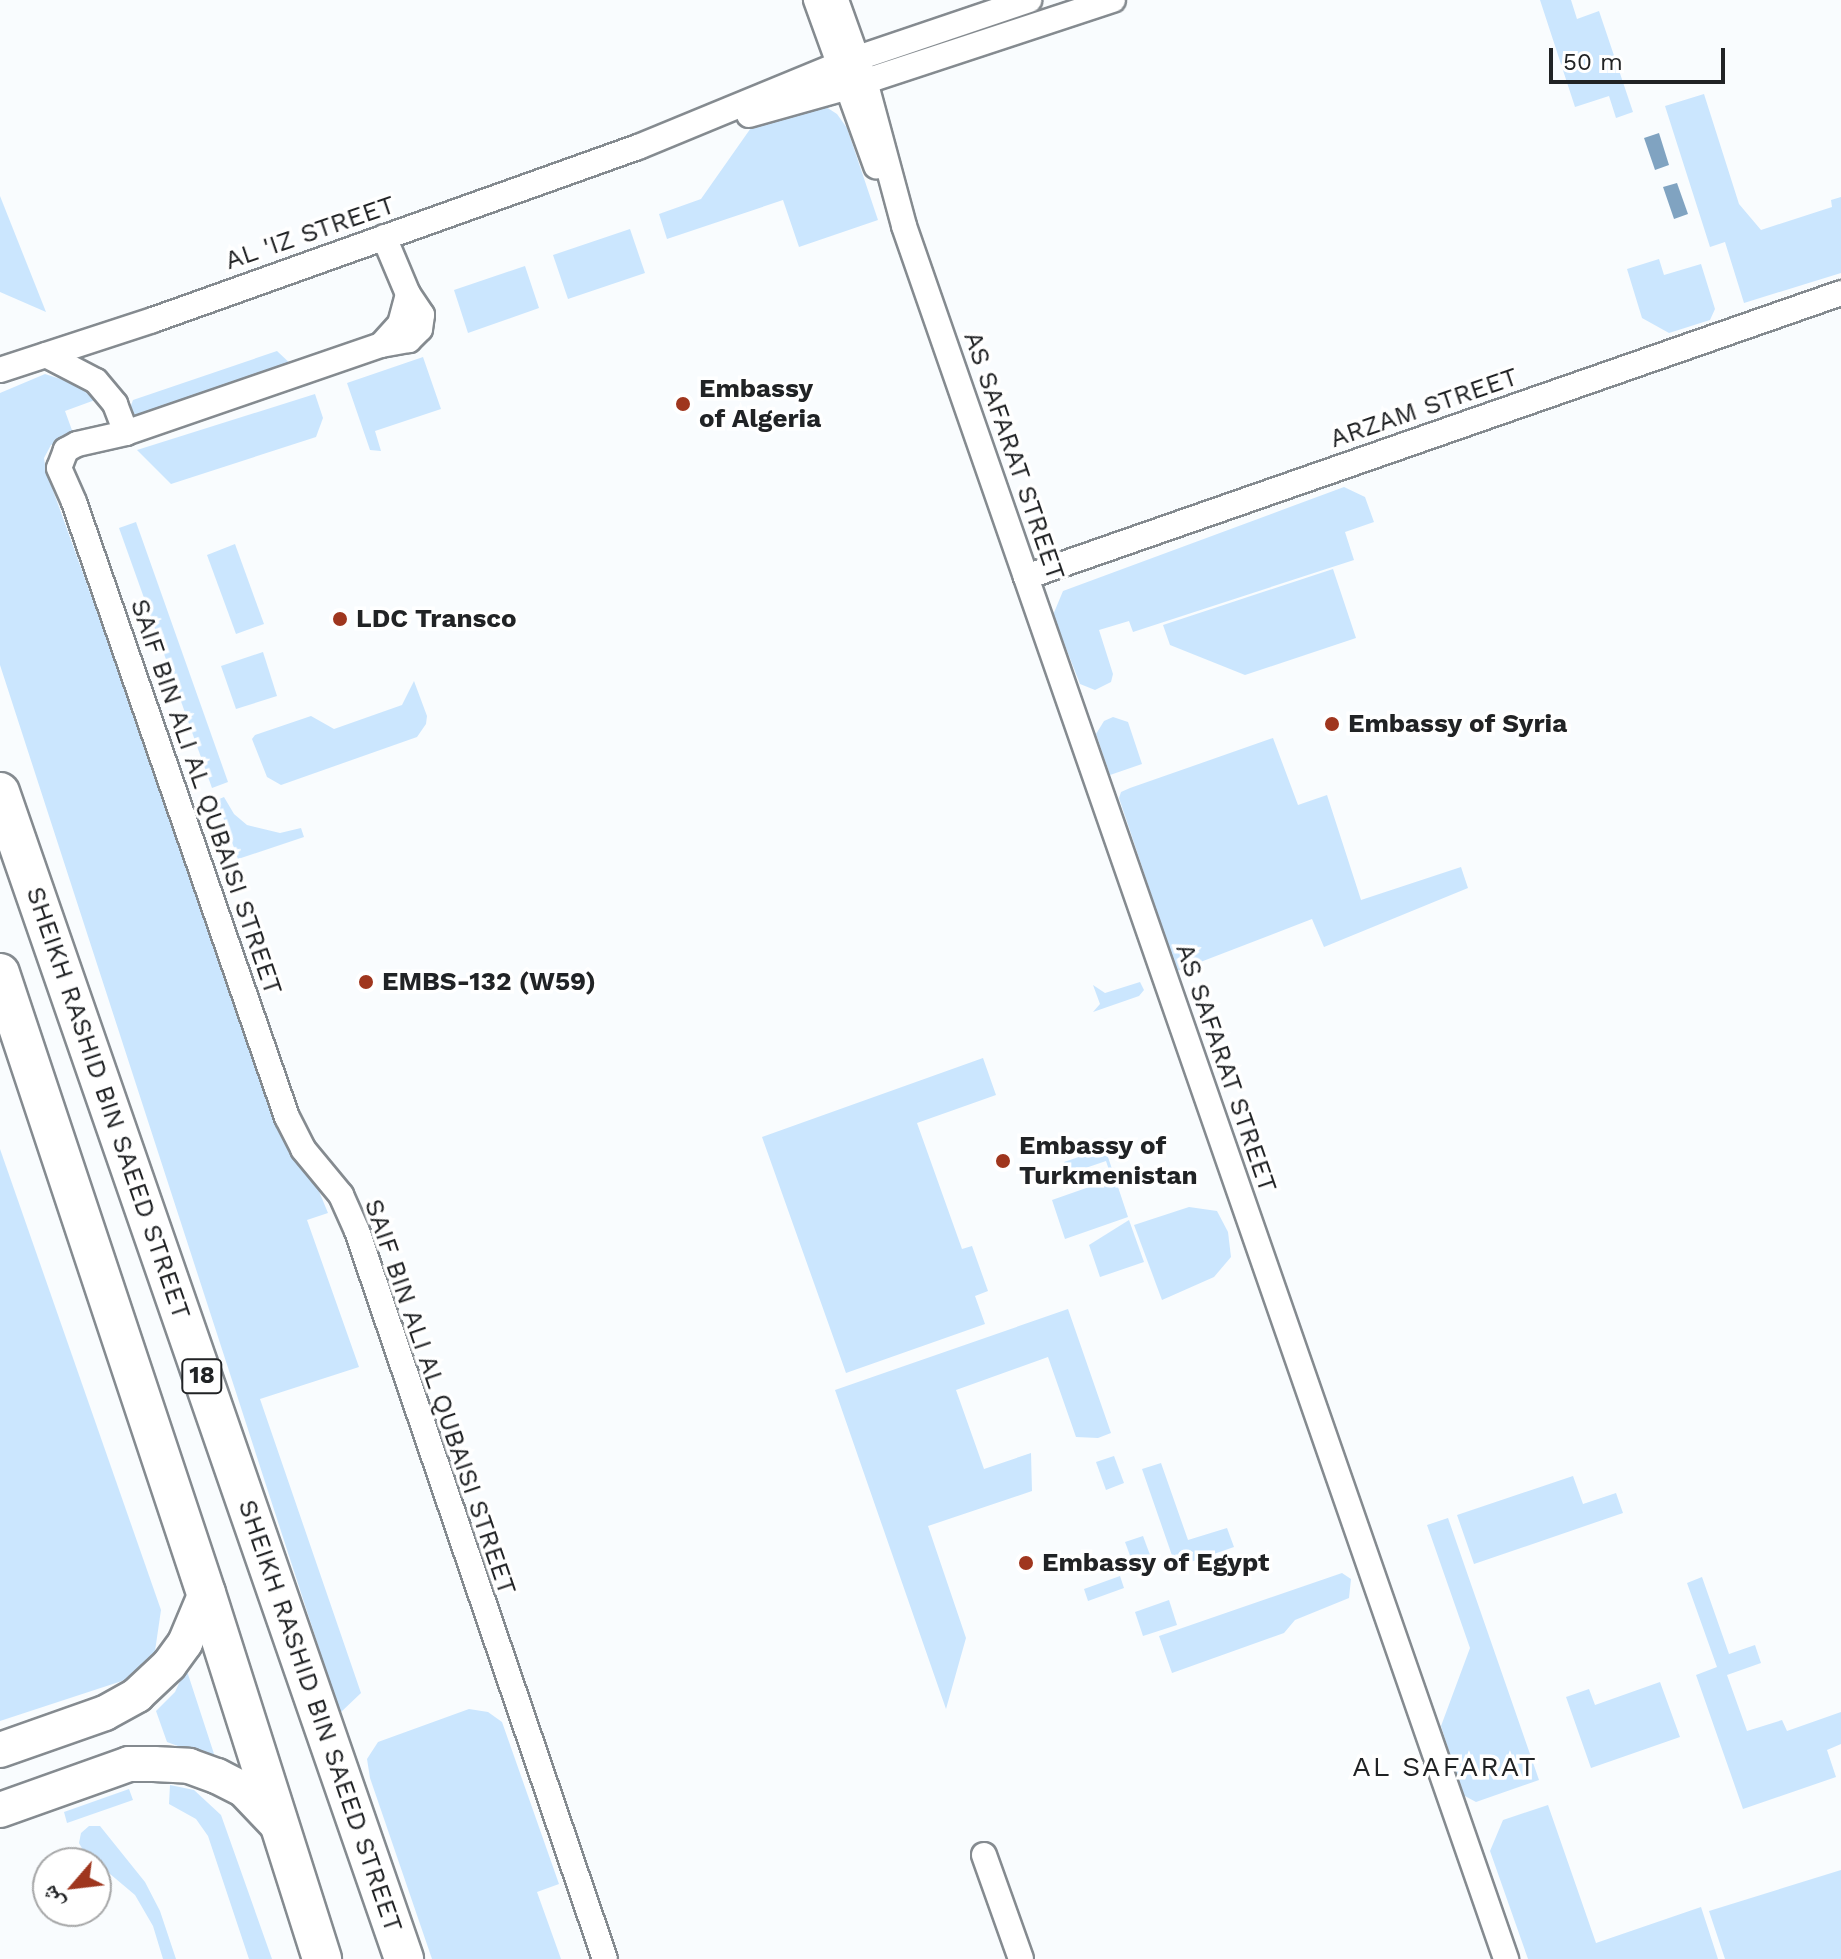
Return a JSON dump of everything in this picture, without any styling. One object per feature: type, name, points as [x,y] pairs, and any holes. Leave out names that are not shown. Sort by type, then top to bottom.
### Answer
[{"type":"main road","name":"SHEIKH RASHID BIN SAEED STREET","points":[[0,792],[404,1959]]},
{"type":"main road","name":"18","points":[[0,973],[206,1593],[322,1959]]},
{"type":"main road","points":[[0,993],[24,1041]]},
{"type":"main road","points":[[0,1750],[105,1713],[137,1695],[169,1665],[185,1643],[206,1593]]},
{"type":"main road","points":[[0,1810],[129,1764],[189,1766],[244,1790],[281,1830]]},
{"type":"street","name":"AS SAFARAT STREET","points":[[816,0],[847,62],[1506,1959]]},
{"type":"street","name":"AS SAFARAT STREET","points":[[836,0],[847,62]]},
{"type":"street","name":"AL 'IZ STREET","points":[[0,370],[638,147],[847,62],[1029,0]]},
{"type":"street","name":"AL 'IZ STREET","points":[[638,147],[855,85],[1113,0]]},
{"type":"street","name":"SAIF BIN ALI AL QUBAISI STREET","points":[[384,237],[408,294],[400,324],[381,345],[97,441],[74,469],[74,502],[287,1117],[303,1149],[341,1195],[357,1231],[605,1959]]},
{"type":"street","name":"ARZAM STREET","points":[[1026,577],[1841,293]]},
{"type":"street","points":[[46,355],[96,381],[115,404],[126,433]]},
{"type":"street","points":[[984,1855],[1021,1959]]},
{"type":"shaded area","points":[[1540,0],[1571,0],[1577,19],[1599,11],[1633,112],[1616,118],[1609,96],[1575,107]]},
{"type":"shaded area","points":[[1704,94],[1739,204],[1761,230],[1832,207],[1831,200],[1841,197],[1841,273],[1744,303],[1725,242],[1710,247],[1665,106]]},
{"type":"shaded area","points":[[823,105],[837,114],[847,128],[878,220],[799,247],[783,200],[667,239],[659,214],[701,199],[753,125]]},
{"type":"shaded area","points":[[1659,133],[1669,165],[1655,170],[1644,138]]},
{"type":"shaded area","points":[[1677,183],[1688,214],[1674,219],[1663,187]]},
{"type":"shaded area","points":[[0,196],[46,312],[0,292]]},
{"type":"shaded area","points":[[630,229],[645,273],[568,299],[553,255]]},
{"type":"shaded area","points":[[1659,259],[1664,275],[1701,264],[1715,309],[1710,320],[1669,333],[1642,318],[1627,269]]},
{"type":"shaded area","points":[[525,266],[539,308],[468,333],[454,290]]},
{"type":"shaded area","points":[[277,351],[312,384],[134,443],[126,419],[133,400]]},
{"type":"shaded area","points":[[423,357],[441,409],[375,431],[381,451],[370,450],[347,383]]},
{"type":"shaded area","points":[[45,374],[76,384],[95,400],[65,411],[73,433],[51,445],[44,458],[46,471],[217,944],[328,1213],[307,1220],[359,1367],[260,1399],[361,1693],[340,1713],[0,665],[0,393]]},
{"type":"shaded area","points":[[315,394],[323,418],[316,437],[171,484],[137,450]]},
{"type":"shaded area","points":[[1344,487],[1365,497],[1374,522],[1345,532],[1354,560],[1133,632],[1129,621],[1099,630],[1113,674],[1111,682],[1095,690],[1080,684],[1053,615],[1063,591]]},
{"type":"shaded area","points":[[136,522],[228,782],[212,788],[119,528]]},
{"type":"shaded area","points":[[235,544],[264,624],[236,634],[207,555]]},
{"type":"shaded area","points":[[1333,569],[1356,638],[1245,675],[1170,645],[1163,625]]},
{"type":"shaded area","points":[[263,652],[277,696],[236,709],[221,666]]},
{"type":"shaded area","points":[[414,681],[427,716],[426,724],[417,737],[281,785],[267,777],[252,739],[255,735],[311,716],[334,729],[402,705]]},
{"type":"shaded area","points":[[1113,717],[1128,722],[1142,764],[1110,775],[1096,734],[1104,721]]},
{"type":"shaded area","points":[[1273,738],[1298,805],[1327,795],[1361,900],[1461,867],[1468,888],[1324,947],[1312,919],[1177,971],[1119,798],[1121,792]]},
{"type":"shaded area","points":[[224,797],[234,814],[247,825],[280,833],[301,828],[304,837],[238,859],[217,800]]},
{"type":"shaded area","points":[[1140,982],[1144,990],[1139,996],[1093,1012],[1100,1004],[1093,985],[1105,993]]},
{"type":"shaded area","points":[[983,1058],[996,1095],[917,1123],[962,1249],[972,1246],[988,1291],[975,1296],[985,1324],[846,1373],[762,1137]]},
{"type":"shaded area","points":[[1105,1148],[1128,1217],[1065,1239],[1052,1200],[1112,1179],[1106,1161],[1068,1174],[1064,1162]]},
{"type":"shaded area","points":[[0,1149],[161,1610],[155,1651],[128,1679],[0,1721]]},
{"type":"shaded area","points":[[1189,1207],[1217,1211],[1228,1232],[1231,1257],[1214,1277],[1162,1300],[1134,1225]]},
{"type":"shaded area","points":[[1129,1220],[1144,1262],[1100,1277],[1089,1245]]},
{"type":"shaded area","points":[[1068,1309],[1111,1433],[1098,1438],[1076,1437],[1048,1357],[956,1390],[984,1469],[1031,1453],[1032,1491],[928,1526],[966,1638],[946,1709],[835,1390]]},
{"type":"shaded area","points":[[1114,1456],[1124,1483],[1106,1490],[1096,1462]]},
{"type":"shaded area","points":[[1161,1463],[1188,1540],[1227,1528],[1234,1547],[1176,1567],[1142,1469]]},
{"type":"shaded area","points":[[1573,1476],[1583,1504],[1616,1493],[1623,1513],[1474,1564],[1457,1515]]},
{"type":"shaded area","points":[[1448,1518],[1539,1780],[1476,1802],[1463,1795],[1441,1726],[1470,1648],[1427,1525]]},
{"type":"shaded area","points":[[1143,1536],[1153,1563],[1135,1569],[1125,1542]]},
{"type":"shaded area","points":[[1342,1573],[1351,1579],[1349,1598],[1295,1620],[1284,1633],[1172,1673],[1159,1636]]},
{"type":"shaded area","points":[[1120,1576],[1124,1588],[1088,1601],[1084,1589]]},
{"type":"shaded area","points":[[1702,1577],[1729,1654],[1755,1645],[1761,1663],[1727,1675],[1747,1731],[1782,1720],[1787,1731],[1841,1712],[1841,1744],[1827,1750],[1836,1777],[1743,1809],[1696,1675],[1717,1667],[1687,1583]]},
{"type":"shaded area","points":[[1169,1600],[1177,1625],[1143,1636],[1135,1612]]},
{"type":"shaded area","points":[[186,1668],[216,1760],[167,1742],[156,1711],[175,1692]]},
{"type":"shaded area","points":[[1660,1682],[1680,1737],[1591,1768],[1566,1697],[1589,1689],[1595,1705]]},
{"type":"shaded area","points":[[469,1709],[488,1712],[502,1722],[559,1884],[537,1892],[561,1959],[432,1959],[370,1778],[367,1759],[378,1742]]},
{"type":"shaded area","points":[[170,1785],[194,1790],[221,1815],[272,1959],[249,1959],[208,1836],[196,1819],[169,1804]]},
{"type":"shaded area","points":[[129,1789],[133,1800],[67,1823],[64,1812]]},
{"type":"shaded area","points":[[1548,1805],[1596,1943],[1701,1907],[1718,1959],[1528,1959],[1490,1851],[1503,1820]]},
{"type":"shaded area","points":[[89,1826],[100,1826],[145,1882],[160,1911],[176,1959],[163,1959],[153,1926],[135,1895],[112,1876],[112,1847],[81,1847],[81,1833]]},
{"type":"shaded area","points":[[1841,1870],[1841,1959],[1725,1959],[1709,1911]]},
{"type":"place","name":"Embassy of Algeria","points":[[683,404]]},
{"type":"place","name":"LDC Transco","points":[[340,619]]},
{"type":"place","name":"Embassy of Syria","points":[[1332,724]]},
{"type":"place","name":"EMBS-132 (W59)","points":[[366,982]]},
{"type":"place","name":"Embassy of Turkmenistan","points":[[1003,1161]]},
{"type":"place","name":"Embassy of Egypt","points":[[1026,1563]]},
{"type":"district","name":"AL SAFARAT","points":[[1445,1767]]}]
